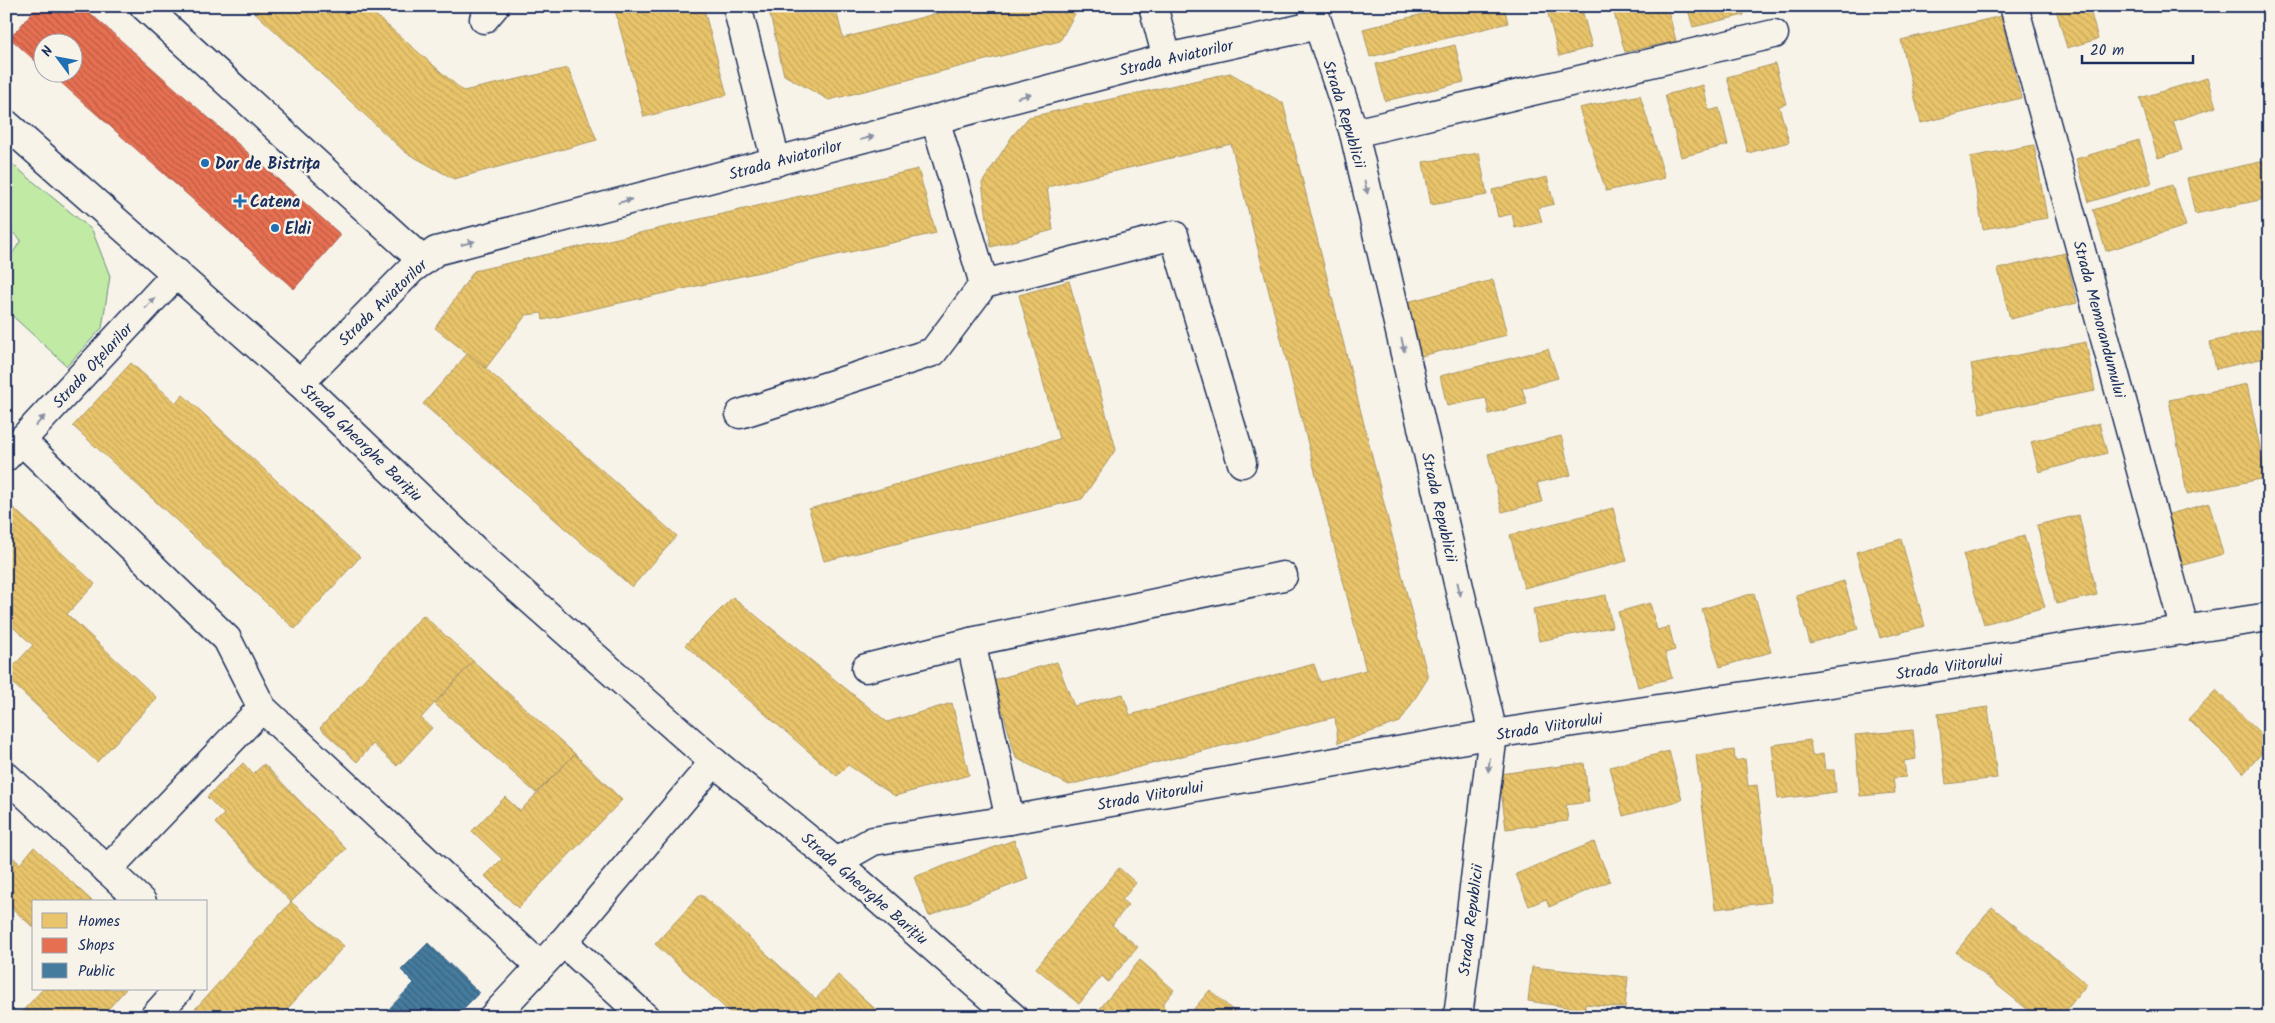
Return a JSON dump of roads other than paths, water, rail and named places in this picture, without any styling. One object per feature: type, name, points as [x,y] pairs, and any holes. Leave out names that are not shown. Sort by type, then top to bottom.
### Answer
[{"type":"street","points":[[144,6],[423,261]]},
{"type":"street","points":[[737,6],[776,162]]},
{"type":"street","points":[[1153,6],[1167,58]]},
{"type":"street","name":"Strada Memorandumului","points":[[2014,6],[2185,631]]},
{"type":"street","name":"Strada Aviatorilor","points":[[300,382],[412,269],[436,251],[1167,58],[1315,15]]},
{"type":"street","name":"Strada Republicii","points":[[1315,15],[1354,132],[1493,734],[1458,1017]]},
{"type":"street","points":[[1354,132],[1774,34]]},
{"type":"street","points":[[935,120],[984,284]]},
{"type":"street","name":"Strada Gheorghe Barițiu","points":[[6,124],[300,382],[481,556],[714,762],[836,862],[1013,1017]]},
{"type":"street","points":[[740,414],[933,352],[984,284],[1174,235],[1242,463]]},
{"type":"street","name":"Strada Oțelarilor","points":[[14,449],[177,273]]},
{"type":"street","points":[[14,449],[227,639],[262,708],[540,966]]},
{"type":"street","points":[[866,668],[971,642],[1283,576]]},
{"type":"street","name":"Strada Viitorului","points":[[836,862],[874,841],[1010,820],[1493,734],[2269,617]]},
{"type":"street","points":[[971,642],[1010,820]]},
{"type":"street","points":[[107,870],[262,708]]},
{"type":"street","points":[[493,1017],[562,942],[714,762]]},
{"type":"street","points":[[6,776],[140,900]]},
{"type":"street","points":[[562,942],[645,1017]]},
{"type":"street","points":[[154,1017],[178,990]]},
{"type":"place","name":"Dor de Bistrița","points":[[205,163]]},
{"type":"place","name":"Catena","points":[[240,201]]},
{"type":"place","name":"Eldi","points":[[275,228]]}]
